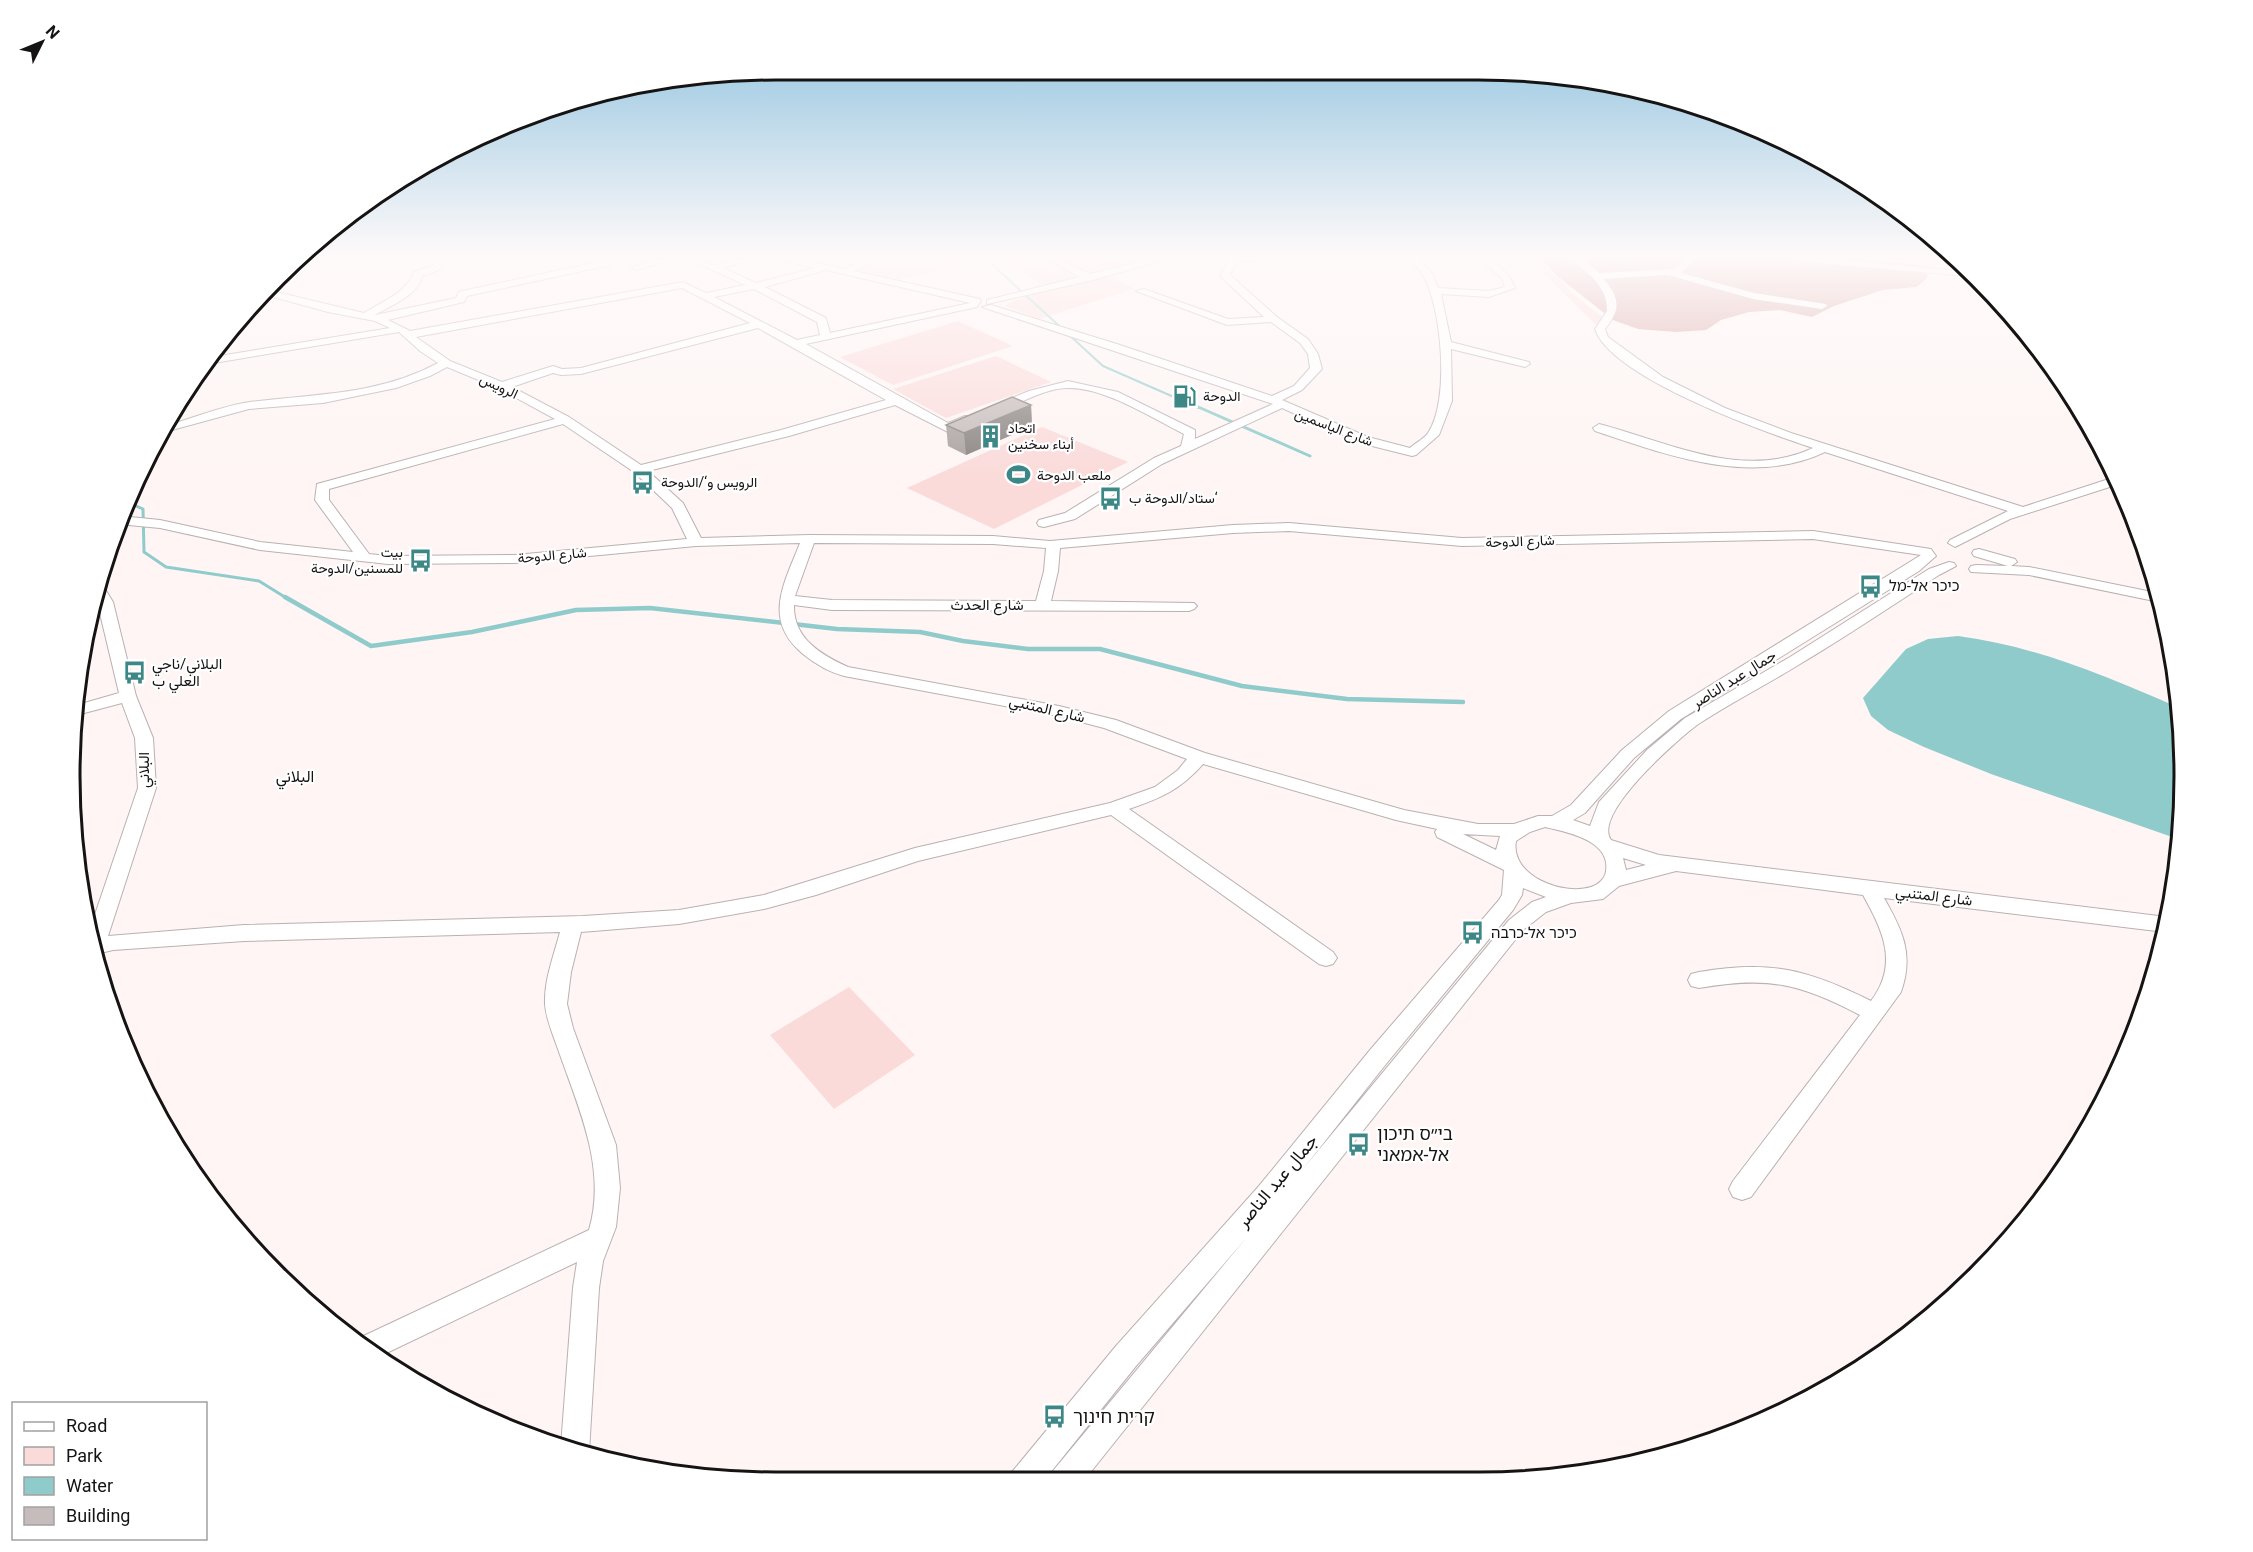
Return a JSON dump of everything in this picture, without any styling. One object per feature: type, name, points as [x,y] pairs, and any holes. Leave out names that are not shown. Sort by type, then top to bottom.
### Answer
[{"type":"street","name":"الرويس","points":[[401,330],[446,363],[502,386],[565,420],[639,469],[678,506],[696,542]]},
{"type":"street","points":[[217,360],[413,330]]},
{"type":"street","points":[[502,386],[553,369],[561,372],[581,371],[736,330]]},
{"type":"street","points":[[772,330],[948,428],[1033,393],[1068,384],[1114,394],[1158,415],[1191,433],[1187,447]]},
{"type":"street","points":[[824,330],[826,337]]},
{"type":"street","points":[[796,343],[855,330]]},
{"type":"street","points":[[1066,330],[1276,403]]},
{"type":"street","name":"شارع الدوحة","points":[[988,540],[1012,535],[1070,516],[1141,470],[1276,403],[1298,388],[1316,369],[1313,354],[1304,341],[1289,330]]},
{"type":"street","name":"شارع الياسمين","points":[[1276,403],[1364,440],[1412,452],[1433,435],[1446,401],[1446,344],[1443,330]]},
{"type":"street","points":[[1600,330],[1603,338],[1609,343],[1671,386],[1719,409],[1785,436],[2023,511]]},
{"type":"street","points":[[1446,344],[1525,364]]},
{"type":"street","points":[[174,427],[248,406],[323,400],[396,385],[426,374],[446,363]]},
{"type":"street","points":[[639,469],[785,433],[896,401]]},
{"type":"street","points":[[364,557],[322,500],[322,487],[565,420]]},
{"type":"street","points":[[1599,428],[1676,454],[1717,461],[1764,464],[1792,461],[1812,456],[1823,448]]},
{"type":"street","points":[[1955,543],[1994,524],[2000,517],[2108,483]]},
{"type":"street","points":[[1041,524],[1032,528],[1030,536],[1033,540],[1053,544],[1071,540],[1077,515],[1082,510]]},
{"type":"street","points":[[1977,552],[1991,536],[2020,519],[2023,511]]},
{"type":"street","name":"شارع الدوحة","points":[[128,521],[160,524],[260,546],[388,560],[514,558],[696,542],[809,539],[988,540],[1053,544],[1233,529],[1289,527],[1462,542],[1813,535],[1927,554]]},
{"type":"street","name":"شارع الدوحة","points":[[1041,524],[1064,523],[1074,531],[1114,540]]},
{"type":"street","points":[[787,600],[809,539]]},
{"type":"street","points":[[2148,589],[1977,552],[1955,543],[1932,543],[1925,548],[1927,554],[1949,566],[2029,572],[2150,596]]},
{"type":"street","points":[[1043,605],[1051,572],[1053,544]]},
{"type":"street","points":[[1976,569],[1985,563],[1977,552]]},
{"type":"street","name":"جمال عبد الناصر","points":[[1556,822],[1578,809],[1628,754],[1676,715],[1914,568],[1927,554]]},
{"type":"street","name":"جمال عبد الناصر","points":[[1602,842],[1599,821],[1606,806],[1653,754],[1691,723],[1796,660],[1934,572],[1949,566]]},
{"type":"street","name":"البلاني","points":[[98,935],[147,788],[144,738],[128,696],[103,597]]},
{"type":"street","name":"شارع الحدث","points":[[787,600],[832,605],[1189,606]]},
{"type":"street","name":"شارع المتنبي","points":[[787,600],[787,618],[802,648],[820,660],[844,671],[1059,711],[1110,724],[1199,757],[1403,816]]},
{"type":"street","points":[[83,708],[128,696]]},
{"type":"street","points":[[101,945],[113,942],[244,933],[573,924],[679,917],[764,902],[809,890],[915,855],[1114,808],[1161,791],[1184,774],[1199,757]]},
{"type":"street","points":[[1114,808],[1326,958]]},
{"type":"street","points":[[1403,816],[1478,831],[1515,830],[1528,824],[1556,822],[1581,828],[1602,842],[1658,862],[1700,868]]},
{"type":"street","points":[[1403,816],[1471,844],[1512,867],[1537,887],[1569,896],[1590,895],[1604,890],[1614,882],[1651,870],[1700,868]]},
{"type":"street","points":[[1512,867],[1506,852],[1507,840],[1515,830]]},
{"type":"street","points":[[1602,842],[1616,859],[1618,871],[1614,882]]},
{"type":"street","name":"جمال عبد الناصر","points":[[1032,1472],[1126,1356],[1268,1194],[1506,905],[1512,895],[1512,867]]},
{"type":"street","name":"شارع المتنبي","points":[[1700,868],[2157,924]]},
{"type":"street","points":[[1742,1189],[1890,992],[1897,975],[1897,952],[1890,924],[1869,888]]},
{"type":"street","name":"جمال عبد الناصر","points":[[1072,1472],[1516,925],[1539,906],[1569,896]]},
{"type":"street","points":[[573,924],[560,972],[555,1004],[604,1145],[607,1188],[603,1227],[590,1261],[586,1288],[575,1443]]},
{"type":"street","points":[[1699,980],[1734,973],[1776,973],[1794,976],[1835,992],[1874,1012]]},
{"type":"street","points":[[374,1345],[599,1238]]},
{"type":"green space","points":[[927,330],[979,330],[1013,346],[893,385],[840,357]]},
{"type":"green space","points":[[996,356],[1051,382],[946,418],[893,389]]},
{"type":"green space","name":"ملعب الدوحة","points":[[1042,427],[1128,462],[994,529],[907,488]]},
{"type":"green space","points":[[849,987],[915,1055],[834,1109],[770,1035]]},
{"type":"shaded area","points":[[1656,330],[1700,330],[1676,332]]},
{"type":"water","points":[[1958,636],[2015,647],[2070,664],[2170,704],[2174,776],[2171,836],[1991,774],[1888,730],[1871,716],[1863,698],[1906,649],[1928,639]]},
{"type":"building","points":[[1012,397],[1031,405],[964,433],[946,425]]},
{"type":"waterway","points":[[1064,330],[1103,366],[1199,408]]},
{"type":"waterway","points":[[1196,406],[1310,456]]},
{"type":"waterway","points":[[135,505],[143,509],[144,552],[166,567],[259,581],[288,599]]},
{"type":"waterway","points":[[285,597],[371,646],[472,632],[576,610],[650,608],[837,629],[920,632],[963,641],[1028,649],[1100,649],[1242,686],[1347,699],[1463,702]]},
{"type":"place","name":"الدوحة","points":[[1185,396]]},
{"type":"place","name":"اتحاد أبناء سخنين","points":[[990,436]]},
{"type":"place","name":"ملعب الدوحة","points":[[1019,475]]},
{"type":"place","name":"الرويس و‘/الدوحة","points":[[643,482]]},
{"type":"place","name":"ستاد/الدوحة ب‘","points":[[1111,498]]},
{"type":"place","name":"بيت للمسنين/الدوحة","points":[[421,560]]},
{"type":"place","name":"כיכר אל-מל","points":[[1871,586]]},
{"type":"place","name":"البلاني/ناجي العلي ب","points":[[134,673]]},
{"type":"place","name":"כיכר אל-כרבה","points":[[1473,933]]},
{"type":"place","name":"בי״ס תיכון אל-אמאני","points":[[1359,1144]]},
{"type":"place","name":"קרית חינוך","points":[[1055,1417]]},
{"type":"district","name":"البلاني","points":[[295,776]]}]
